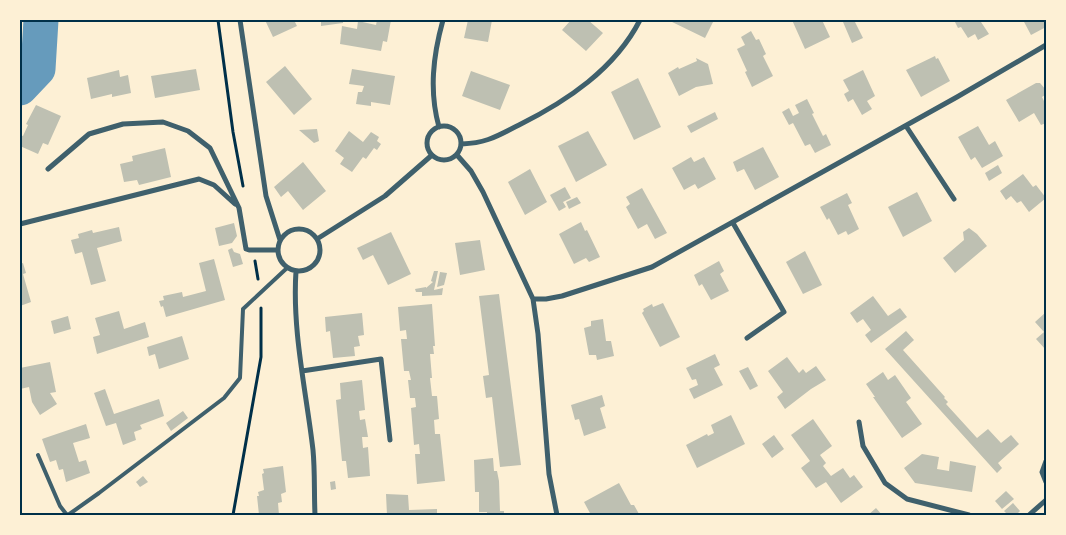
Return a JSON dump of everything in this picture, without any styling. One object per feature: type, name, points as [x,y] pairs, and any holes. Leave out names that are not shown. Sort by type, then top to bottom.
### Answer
[{"type":"street","points":[[240,20],[266,196],[280,240]]},
{"type":"street","points":[[439,127],[434,95],[433,61],[443,20]]},
{"type":"street","points":[[462,144],[486,142],[549,110],[589,81],[613,59],[633,33],[640,20]]},
{"type":"street","points":[[533,299],[562,296],[652,267],[906,126],[1046,45]]},
{"type":"street","points":[[48,169],[89,134],[123,124],[163,122],[188,131],[210,148],[239,208],[245,245],[249,250],[278,250]]},
{"type":"street","points":[[444,126],[455,129],[462,144],[457,155],[452,159],[445,160],[438,159],[432,155],[427,142],[431,132],[444,126]]},
{"type":"street","points":[[906,126],[954,199]]},
{"type":"street","points":[[317,239],[385,196],[432,155]]},
{"type":"street","points":[[457,155],[471,171],[483,192],[533,299],[538,334],[549,474],[557,515]]},
{"type":"street","points":[[20,224],[199,179],[214,185],[239,208]]},
{"type":"street","points":[[732,223],[784,312],[748,338]]},
{"type":"street","points":[[298,229],[310,232],[317,239],[320,252],[318,260],[306,270],[296,271],[287,268],[280,260],[278,250],[280,240],[291,230],[298,229]]},
{"type":"street","points":[[296,271],[294,296],[296,323],[313,452],[315,515]]},
{"type":"street","points":[[302,371],[381,360],[390,440]]},
{"type":"street","points":[[859,422],[863,446],[886,483],[907,499],[969,515]]},
{"type":"street","points":[[1046,461],[1042,472],[1046,482]]},
{"type":"street","points":[[1029,515],[1046,500]]},
{"type":"lane","points":[[38,455],[60,506],[67,515],[99,493],[224,398],[240,378],[243,309],[287,268]]},
{"type":"path","points":[[218,20],[244,188]]},
{"type":"path","points":[[233,515],[260,356],[259,293],[254,250]]},
{"type":"building","points":[[265,20],[294,20],[297,26],[273,37]]},
{"type":"building","points":[[321,20],[343,20],[343,23],[321,26]]},
{"type":"building","points":[[377,20],[391,20],[387,42],[383,41],[381,51],[340,44],[342,26],[357,29],[358,21],[376,25]]},
{"type":"building","points":[[468,20],[492,20],[488,42],[464,38]]},
{"type":"building","points":[[571,20],[588,20],[603,33],[586,51],[562,30]]},
{"type":"building","points":[[668,20],[714,20],[705,38]]},
{"type":"building","points":[[792,20],[822,20],[830,37],[805,49]]},
{"type":"building","points":[[854,20],[863,38],[852,43],[843,22]]},
{"type":"building","points":[[954,20],[984,20],[981,22],[989,34],[978,40],[975,34],[968,38],[961,27],[958,28]]},
{"type":"building","points":[[1023,20],[1046,20],[1046,27],[1031,35]]},
{"type":"building","points":[[751,31],[756,40],[759,39],[766,54],[763,56],[773,76],[752,87],[737,49],[745,45],[741,37]]},
{"type":"building","points":[[935,56],[936,59],[938,58],[950,81],[921,97],[906,70]]},
{"type":"building","points":[[696,58],[708,64],[713,84],[696,87],[679,96],[668,73],[678,67],[679,69],[697,61]]},
{"type":"building","points":[[285,66],[312,99],[294,115],[266,82]]},
{"type":"building","points":[[196,69],[200,90],[155,98],[151,76]]},
{"type":"building","points":[[352,69],[395,76],[390,105],[371,102],[371,106],[356,104],[358,92],[362,92],[364,86],[349,84]]},
{"type":"building","points":[[119,70],[120,77],[128,75],[131,93],[112,97],[112,94],[91,99],[87,78]]},
{"type":"building","points":[[863,70],[875,96],[867,101],[872,109],[862,115],[853,99],[848,102],[844,94],[849,91],[843,80]]},
{"type":"building","points":[[471,71],[510,85],[500,110],[462,96]]},
{"type":"building","points":[[638,78],[661,127],[634,140],[611,92]]},
{"type":"building","points":[[1036,83],[1040,83],[1046,90],[1045,95],[1042,97],[1046,105],[1046,123],[1041,125],[1034,113],[1019,122],[1006,100]]},
{"type":"building","points":[[807,99],[823,136],[826,134],[831,145],[815,153],[810,144],[805,146],[793,123],[789,125],[782,112],[789,108],[793,116],[799,113],[795,105]]},
{"type":"building","points":[[36,105],[61,116],[48,145],[43,143],[38,154],[20,146],[20,135],[23,136],[28,125],[26,124]]},
{"type":"building","points":[[715,112],[718,119],[691,133],[687,126]]},
{"type":"building","points":[[978,126],[989,145],[995,141],[1003,156],[982,168],[975,157],[971,160],[958,137]]},
{"type":"building","points":[[317,129],[319,141],[314,143],[299,130]]},
{"type":"building","points":[[349,131],[363,142],[371,132],[379,137],[377,141],[381,144],[377,150],[374,148],[366,159],[363,157],[352,172],[340,164],[344,158],[335,151]]},
{"type":"building","points":[[588,131],[607,165],[576,182],[558,146]]},
{"type":"building","points":[[763,147],[779,177],[755,190],[744,169],[737,172],[733,162]]},
{"type":"building","points":[[165,148],[171,177],[139,185],[137,180],[124,182],[120,164],[133,161],[132,156]]},
{"type":"building","points":[[691,157],[694,162],[704,157],[716,179],[698,189],[695,184],[684,190],[672,168]]},
{"type":"building","points":[[303,162],[326,191],[303,210],[288,191],[281,197],[274,187]]},
{"type":"building","points":[[998,165],[1002,173],[989,181],[985,173]]},
{"type":"building","points":[[530,169],[547,202],[525,215],[508,182]]},
{"type":"building","points":[[1023,174],[1033,187],[1036,185],[1046,198],[1029,212],[1021,201],[1017,203],[1011,196],[1006,200],[1000,191]]},
{"type":"building","points":[[565,187],[571,198],[563,202],[566,207],[559,211],[550,195]]},
{"type":"building","points":[[642,188],[667,233],[655,239],[647,224],[638,229],[626,207],[630,204],[626,197]]},
{"type":"building","points":[[917,192],[932,221],[903,237],[888,207]]},
{"type":"building","points":[[847,193],[852,203],[848,205],[859,229],[848,235],[846,231],[838,235],[829,218],[827,220],[820,207]]},
{"type":"building","points":[[577,197],[581,203],[569,209],[566,202]]},
{"type":"building","points":[[581,222],[600,257],[589,262],[586,258],[574,264],[559,234]]},
{"type":"building","points":[[234,223],[237,236],[232,243],[219,246],[215,228]]},
{"type":"building","points":[[119,227],[122,241],[97,248],[106,281],[91,285],[82,252],[75,254],[71,240],[79,238],[78,234],[92,230],[93,233]]},
{"type":"building","points":[[969,228],[987,246],[955,273],[943,258],[964,240],[963,232]]},
{"type":"building","points":[[391,232],[411,274],[388,285],[373,255],[363,260],[357,248]]},
{"type":"building","points":[[480,240],[485,270],[460,275],[455,243]]},
{"type":"building","points":[[232,248],[234,252],[240,254],[243,264],[233,267],[228,250]]},
{"type":"building","points":[[805,251],[822,285],[803,294],[786,262]]},
{"type":"building","points":[[214,259],[225,300],[166,317],[163,306],[161,307],[159,301],[164,300],[163,296],[182,292],[183,297],[206,291],[199,263]]},
{"type":"building","points":[[719,261],[724,271],[720,274],[729,291],[711,300],[702,284],[699,286],[694,275]]},
{"type":"building","points":[[23,263],[26,273],[23,274],[31,302],[20,306],[20,264]]},
{"type":"building","points":[[434,271],[438,271],[434,290],[443,288],[442,295],[422,296],[422,292],[416,292],[415,289],[426,288],[433,282],[431,281]]},
{"type":"building","points":[[440,272],[447,273],[444,285],[437,287]]},
{"type":"building","points":[[499,294],[521,465],[500,467],[492,397],[486,398],[483,376],[489,375],[479,296]]},
{"type":"building","points":[[873,296],[888,316],[900,308],[907,317],[871,343],[865,335],[871,330],[863,319],[857,323],[850,313]]},
{"type":"building","points":[[663,303],[680,337],[660,347],[642,313],[643,309],[652,304],[653,307]]},
{"type":"building","points":[[432,304],[435,346],[433,346],[434,354],[430,354],[432,378],[430,378],[432,396],[437,396],[439,419],[434,420],[435,434],[440,434],[445,481],[417,484],[415,454],[420,454],[419,444],[414,445],[411,408],[416,407],[415,398],[410,398],[408,380],[411,380],[409,371],[404,371],[401,339],[407,339],[406,330],[400,331],[398,307]]},
{"type":"building","points":[[119,311],[124,329],[145,322],[149,337],[97,354],[93,337],[100,335],[95,318]]},
{"type":"building","points":[[1046,312],[1046,350],[1036,339],[1044,332],[1035,322]]},
{"type":"building","points":[[362,313],[364,335],[358,336],[360,346],[354,347],[355,356],[333,358],[330,331],[326,332],[325,317]]},
{"type":"building","points":[[68,316],[71,329],[54,334],[51,321]]},
{"type":"building","points":[[603,319],[606,341],[611,341],[614,356],[597,360],[596,355],[589,355],[584,328],[591,326],[591,321]]},
{"type":"building","points":[[906,331],[914,340],[903,350],[945,397],[948,402],[946,404],[977,438],[988,429],[1001,443],[1011,435],[1019,444],[998,463],[1002,468],[997,473],[885,349]]},
{"type":"building","points":[[182,336],[189,359],[159,369],[155,354],[149,356],[147,347]]},
{"type":"building","points":[[715,354],[720,365],[714,368],[723,385],[694,399],[689,389],[698,385],[696,379],[692,380],[686,368]]},
{"type":"building","points":[[787,357],[799,373],[803,369],[806,373],[816,366],[826,380],[785,409],[777,397],[783,392],[768,371]]},
{"type":"building","points":[[50,362],[56,392],[50,393],[57,404],[40,415],[32,402],[29,387],[20,389],[20,368]]},
{"type":"building","points":[[748,367],[758,386],[750,390],[739,371]]},
{"type":"building","points":[[883,372],[888,380],[895,375],[911,398],[906,402],[922,424],[902,438],[866,384]]},
{"type":"building","points":[[362,380],[365,410],[359,411],[360,420],[365,419],[368,437],[362,437],[363,448],[368,447],[370,476],[348,478],[346,461],[342,461],[336,400],[341,399],[340,383]]},
{"type":"building","points":[[105,389],[114,414],[159,399],[164,416],[140,425],[142,429],[134,432],[136,440],[123,445],[116,423],[106,426],[94,393]]},
{"type":"building","points":[[602,395],[605,406],[600,408],[606,428],[584,436],[579,419],[575,420],[571,405]]},
{"type":"building","points":[[183,411],[188,418],[171,431],[166,423]]},
{"type":"building","points":[[731,415],[745,444],[697,468],[686,445],[707,434],[708,436],[714,433],[711,425]]},
{"type":"building","points":[[813,419],[832,446],[820,455],[826,463],[823,466],[831,476],[843,468],[850,478],[854,475],[863,487],[841,503],[826,482],[816,488],[801,468],[810,461],[791,435]]},
{"type":"building","points":[[86,424],[90,438],[73,443],[79,462],[86,460],[90,473],[66,482],[63,469],[59,470],[56,460],[50,462],[42,439]]},
{"type":"building","points":[[774,435],[784,449],[772,458],[762,444]]},
{"type":"building","points":[[922,454],[939,457],[937,469],[949,471],[950,461],[976,466],[972,492],[915,483],[904,468]]},
{"type":"building","points":[[493,458],[494,471],[497,471],[499,481],[500,511],[504,511],[504,515],[487,515],[487,512],[479,512],[479,492],[475,492],[474,460]]},
{"type":"building","points":[[283,466],[286,492],[281,494],[282,502],[278,503],[279,515],[259,515],[257,496],[259,496],[258,492],[264,490],[263,469]]},
{"type":"building","points":[[143,476],[148,482],[140,487],[136,482]]},
{"type":"building","points":[[335,481],[336,489],[331,490],[330,482]]},
{"type":"building","points":[[619,483],[631,505],[634,505],[639,514],[591,515],[584,502]]},
{"type":"building","points":[[1006,491],[1014,499],[1002,509],[995,501]]},
{"type":"building","points":[[386,494],[408,495],[409,510],[437,509],[437,515],[387,515]]},
{"type":"building","points":[[1013,503],[1020,511],[1016,515],[1008,515],[1004,511]]},
{"type":"building","points":[[876,508],[882,515],[868,515]]},
{"type":"waterway","points":[[20,88],[38,69],[41,20]]}]
